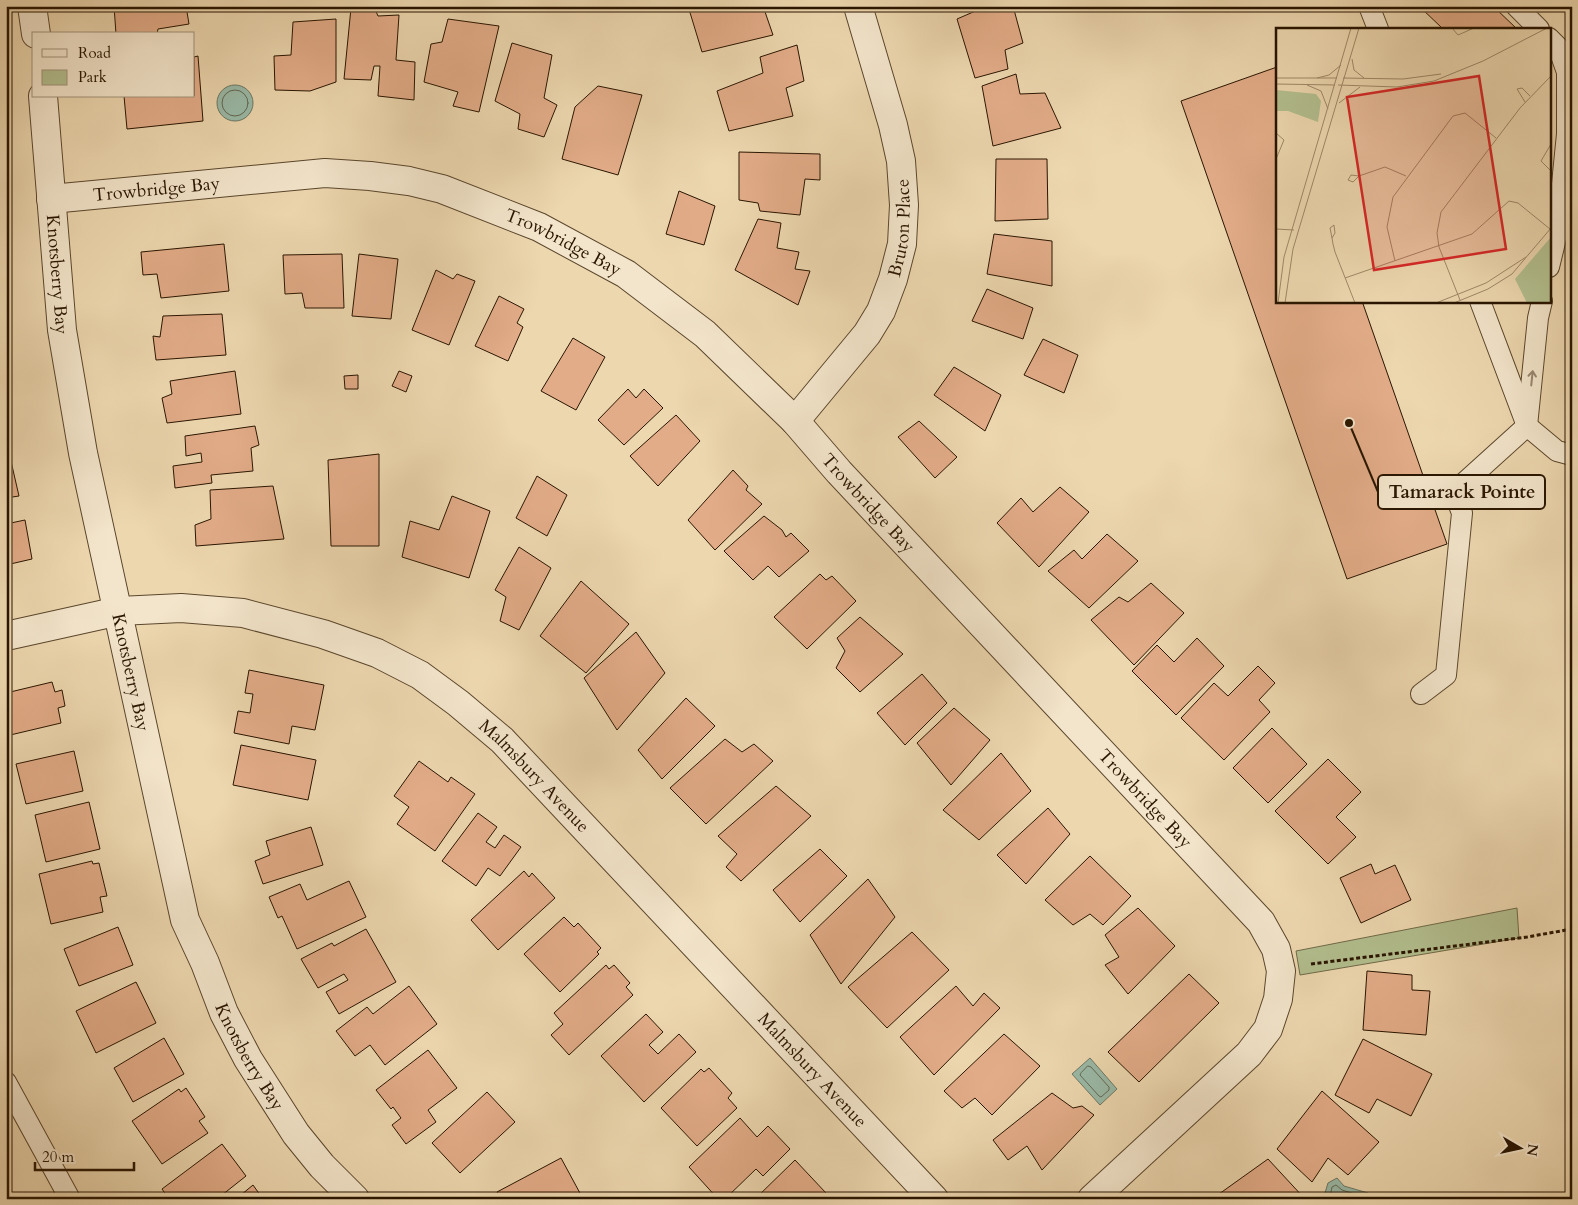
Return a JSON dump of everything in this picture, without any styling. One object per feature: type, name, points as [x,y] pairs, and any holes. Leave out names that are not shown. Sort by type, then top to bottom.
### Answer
[{"type":"street","points":[[32,6],[36,32]]},
{"type":"street","name":"Bruton Place","points":[[795,421],[867,334],[881,312],[893,279],[902,244],[904,205],[901,161],[894,125],[858,6]]},
{"type":"street","name":"Knotsberry Bay","points":[[43,98],[62,330],[83,453],[186,920],[224,1013],[248,1059],[296,1134],[322,1166],[355,1199]]},
{"type":"street","name":"Trowbridge Bay","points":[[51,199],[325,174],[380,177],[408,181],[442,190],[539,227],[626,274],[705,334],[795,421],[839,472],[1261,922],[1276,949],[1281,971],[1278,999],[1268,1029],[1248,1054],[1092,1199]]},
{"type":"street","name":"Malmsbury Avenue","points":[[6,636],[119,611],[181,608],[243,613],[332,637],[377,653],[420,675],[458,703],[502,740],[934,1199]]},
{"type":"lane","points":[[1369,6],[1378,28]]},
{"type":"lane","points":[[1516,6],[1538,28]]},
{"type":"lane","points":[[1550,39],[1558,46],[1566,72],[1567,134],[1556,234],[1550,262]]},
{"type":"lane","points":[[1480,302],[1527,426],[1557,451],[1572,455]]},
{"type":"lane","points":[[1420,694],[1446,675],[1462,513],[1454,492],[1527,426],[1538,318],[1542,302]]},
{"type":"lane","points":[[6,1082],[70,1199]]},
{"type":"path","points":[[1281,971],[1300,965],[1527,937],[1572,929]]},
{"type":"green space","points":[[1517,908],[1519,938],[1300,975],[1296,951]]},
{"type":"water","points":[[235,85],[242,86],[248,90],[252,96],[252,110],[248,116],[242,120],[235,121],[228,120],[222,116],[218,110],[217,103],[218,96],[222,90],[228,86]]},
{"type":"water","points":[[1090,1058],[1117,1089],[1100,1105],[1072,1074]]},
{"type":"water","points":[[1337,1178],[1344,1186],[1368,1193],[1371,1199],[1329,1199],[1325,1193],[1328,1183]]},
{"type":"building","points":[[114,6],[186,6],[189,24],[158,29],[157,32],[116,32]]},
{"type":"building","points":[[688,6],[763,6],[773,35],[702,52]]},
{"type":"building","points":[[987,6],[1013,6],[1023,43],[1005,50],[1008,69],[975,78],[957,19]]},
{"type":"building","points":[[1419,6],[1493,6],[1516,28],[1442,28]]},
{"type":"building","points":[[351,8],[375,9],[378,16],[399,15],[396,60],[415,62],[414,100],[378,96],[380,66],[374,66],[371,80],[344,79]]},
{"type":"building","points":[[336,19],[336,82],[310,91],[275,90],[274,56],[291,55],[293,22]]},
{"type":"building","points":[[448,19],[499,26],[479,112],[453,106],[458,92],[424,82],[431,44],[442,42]]},
{"type":"building","points":[[512,43],[552,55],[544,98],[557,105],[544,137],[518,129],[520,114],[495,101]]},
{"type":"building","points":[[797,45],[804,81],[786,88],[793,116],[729,131],[717,91],[763,73],[760,57]]},
{"type":"building","points":[[198,56],[203,121],[127,129],[124,98],[195,98],[195,57]]},
{"type":"building","points":[[1276,67],[1276,302],[1362,302],[1447,544],[1347,579],[1181,101]]},
{"type":"building","points":[[1016,74],[1020,94],[1045,93],[1061,128],[993,146],[982,86]]},
{"type":"building","points":[[598,86],[642,95],[618,175],[562,159],[575,107]]},
{"type":"building","points":[[739,152],[820,154],[820,180],[805,179],[800,215],[760,211],[758,203],[739,200]]},
{"type":"building","points":[[996,159],[1047,159],[1048,219],[995,221]]},
{"type":"building","points":[[679,191],[715,206],[704,245],[666,234]]},
{"type":"building","points":[[758,219],[781,223],[777,248],[799,252],[795,269],[810,271],[798,305],[735,270]]},
{"type":"building","points":[[994,234],[1052,241],[1052,286],[987,274]]},
{"type":"building","points":[[224,244],[229,291],[161,298],[157,274],[143,275],[141,252]]},
{"type":"building","points":[[342,254],[344,308],[305,308],[302,293],[285,294],[283,255]]},
{"type":"building","points":[[359,254],[398,259],[391,319],[352,316]]},
{"type":"building","points":[[436,270],[453,279],[457,274],[475,281],[449,345],[412,330]]},
{"type":"building","points":[[987,289],[1033,308],[1023,339],[972,321]]},
{"type":"building","points":[[499,296],[524,309],[517,323],[523,327],[508,361],[475,346]]},
{"type":"building","points":[[222,314],[226,355],[156,360],[153,336],[160,337],[163,316]]},
{"type":"building","points":[[573,338],[605,357],[576,410],[541,391]]},
{"type":"building","points":[[1043,339],[1078,355],[1064,393],[1024,375]]},
{"type":"building","points":[[954,367],[1001,395],[985,431],[934,395]]},
{"type":"building","points":[[235,371],[241,414],[167,423],[162,398],[172,394],[170,381]]},
{"type":"building","points":[[399,371],[412,376],[406,392],[392,386]]},
{"type":"building","points":[[358,375],[358,389],[345,389],[344,376]]},
{"type":"building","points":[[628,389],[636,398],[644,389],[663,408],[624,445],[598,420]]},
{"type":"building","points":[[676,415],[700,441],[658,486],[630,456]]},
{"type":"building","points":[[919,421],[957,457],[935,478],[898,437]]},
{"type":"building","points":[[255,426],[259,445],[251,448],[253,471],[211,475],[212,483],[175,488],[173,466],[202,462],[201,453],[186,456],[185,436]]},
{"type":"building","points":[[379,454],[379,546],[331,546],[328,460]]},
{"type":"building","points":[[10,457],[19,496],[6,498],[6,458]]},
{"type":"building","points":[[733,470],[748,486],[746,490],[762,504],[715,550],[688,520]]},
{"type":"building","points":[[537,476],[567,495],[547,536],[516,518]]},
{"type":"building","points":[[273,486],[284,539],[196,546],[195,525],[211,519],[210,490]]},
{"type":"building","points":[[1060,487],[1089,512],[1039,567],[997,523],[1021,498],[1033,512]]},
{"type":"building","points":[[452,496],[490,511],[469,578],[402,557],[410,521],[439,530]]},
{"type":"building","points":[[764,516],[782,530],[786,537],[791,533],[809,551],[779,577],[768,566],[753,580],[724,551]]},
{"type":"building","points":[[25,520],[32,559],[6,565],[6,524]]},
{"type":"building","points":[[1107,534],[1138,561],[1089,608],[1048,571],[1074,550],[1082,559]]},
{"type":"building","points":[[519,547],[551,568],[519,630],[500,621],[506,597],[495,590]]},
{"type":"building","points":[[820,574],[826,580],[832,576],[856,601],[807,649],[774,617]]},
{"type":"building","points":[[581,581],[629,624],[586,673],[540,636]]},
{"type":"building","points":[[1151,583],[1184,613],[1134,665],[1091,620],[1119,597],[1128,602]]},
{"type":"building","points":[[860,617],[903,654],[860,692],[836,668],[845,651],[837,638]]},
{"type":"building","points":[[636,632],[665,673],[617,730],[584,678]]},
{"type":"building","points":[[1197,638],[1224,666],[1176,715],[1132,671],[1157,645],[1174,662]]},
{"type":"building","points":[[1258,666],[1275,683],[1259,700],[1270,712],[1224,760],[1181,718],[1214,683],[1228,696]]},
{"type":"building","points":[[249,670],[324,685],[315,730],[292,726],[289,744],[234,733],[238,711],[250,713],[253,694],[245,693]]},
{"type":"building","points":[[922,674],[947,703],[905,745],[877,713]]},
{"type":"building","points":[[52,682],[55,692],[62,690],[65,706],[58,708],[61,723],[6,736],[6,693]]},
{"type":"building","points":[[686,698],[715,726],[662,779],[638,750]]},
{"type":"building","points":[[954,708],[990,740],[951,785],[917,743]]},
{"type":"building","points":[[1272,728],[1307,764],[1268,803],[1233,768]]},
{"type":"building","points":[[725,739],[742,752],[754,744],[773,761],[706,824],[670,788]]},
{"type":"building","points":[[241,745],[316,760],[308,800],[233,785]]},
{"type":"building","points":[[74,751],[83,791],[26,804],[16,764]]},
{"type":"building","points":[[1001,753],[1031,791],[979,840],[943,810]]},
{"type":"building","points":[[1328,759],[1361,792],[1336,817],[1356,837],[1328,864],[1275,811]]},
{"type":"building","points":[[419,761],[448,782],[451,777],[475,794],[435,851],[397,824],[409,807],[394,796]]},
{"type":"building","points":[[776,786],[811,816],[741,881],[726,867],[737,854],[718,836]]},
{"type":"building","points":[[89,802],[100,849],[46,862],[35,815]]},
{"type":"building","points":[[1048,808],[1070,834],[1026,884],[997,855]]},
{"type":"building","points":[[478,813],[497,827],[486,842],[495,848],[504,835],[521,847],[500,876],[488,868],[476,886],[442,861]]},
{"type":"building","points":[[311,827],[323,865],[263,884],[255,861],[270,855],[266,841]]},
{"type":"building","points":[[820,849],[847,876],[800,922],[773,890]]},
{"type":"building","points":[[1090,856],[1131,896],[1103,925],[1090,914],[1073,925],[1045,900]]},
{"type":"building","points":[[92,861],[93,864],[99,863],[107,896],[100,897],[103,912],[51,924],[39,874]]},
{"type":"building","points":[[1371,864],[1375,874],[1395,865],[1411,900],[1361,923],[1340,878]]},
{"type":"building","points":[[524,871],[529,877],[532,873],[555,898],[498,950],[471,920]]},
{"type":"building","points":[[868,879],[895,917],[841,984],[810,935]]},
{"type":"building","points":[[349,881],[366,917],[297,949],[282,916],[278,918],[269,897],[300,884],[307,900]]},
{"type":"building","points":[[1138,908],[1175,946],[1128,994],[1105,965],[1119,957],[1105,935]]},
{"type":"building","points":[[564,917],[574,927],[578,923],[601,948],[597,952],[599,954],[560,992],[524,954]]},
{"type":"building","points":[[118,927],[133,965],[79,986],[64,949]]},
{"type":"building","points":[[366,929],[396,982],[339,1014],[326,992],[348,980],[344,974],[318,988],[301,959],[332,943],[334,946]]},
{"type":"building","points":[[912,932],[949,970],[887,1028],[848,987]]},
{"type":"building","points":[[606,965],[609,969],[614,965],[630,983],[626,987],[633,995],[569,1055],[551,1035],[563,1024],[554,1013]]},
{"type":"building","points":[[1367,971],[1412,975],[1412,990],[1430,991],[1426,1035],[1363,1030]]},
{"type":"building","points":[[1189,974],[1219,1003],[1139,1082],[1108,1052]]},
{"type":"building","points":[[136,982],[156,1023],[96,1053],[76,1011]]},
{"type":"building","points":[[409,986],[437,1024],[385,1065],[370,1045],[355,1056],[336,1031],[367,1007],[373,1014]]},
{"type":"building","points":[[956,986],[973,1006],[984,993],[1000,1008],[934,1075],[900,1037]]},
{"type":"building","points":[[646,1014],[663,1032],[649,1045],[658,1054],[679,1034],[696,1052],[644,1102],[601,1056]]},
{"type":"building","points":[[1004,1034],[1040,1066],[992,1115],[975,1098],[962,1108],[944,1091]]},
{"type":"building","points":[[164,1038],[184,1074],[133,1102],[114,1068]]},
{"type":"building","points":[[1363,1039],[1432,1074],[1411,1116],[1377,1099],[1369,1113],[1335,1095]]},
{"type":"building","points":[[428,1050],[457,1088],[428,1110],[436,1122],[406,1144],[392,1125],[401,1118],[376,1090]]},
{"type":"building","points":[[709,1068],[732,1093],[728,1098],[737,1108],[697,1146],[661,1108],[701,1069],[704,1072]]},
{"type":"building","points":[[186,1088],[205,1117],[199,1121],[208,1133],[162,1164],[132,1121],[179,1089],[181,1092]]},
{"type":"building","points":[[1322,1091],[1379,1142],[1348,1175],[1328,1158],[1312,1182],[1277,1149]]},
{"type":"building","points":[[487,1092],[515,1122],[460,1173],[432,1143]]},
{"type":"building","points":[[1052,1093],[1073,1108],[1082,1106],[1094,1115],[1042,1170],[1027,1146],[1008,1160],[993,1140]]},
{"type":"building","points":[[740,1118],[757,1137],[768,1126],[790,1149],[763,1176],[756,1169],[725,1199],[718,1199],[689,1167]]},
{"type":"building","points":[[222,1144],[246,1176],[217,1199],[169,1199],[162,1189]]},
{"type":"building","points":[[561,1158],[581,1195],[574,1199],[501,1199],[497,1192]]},
{"type":"building","points":[[1268,1159],[1305,1199],[1212,1199]]},
{"type":"building","points":[[795,1160],[826,1193],[821,1199],[755,1199]]},
{"type":"building","points":[[253,1185],[263,1199],[236,1199]]},
{"type":"place","name":"Tamarack Pointe","points":[[1349,423]]}]
